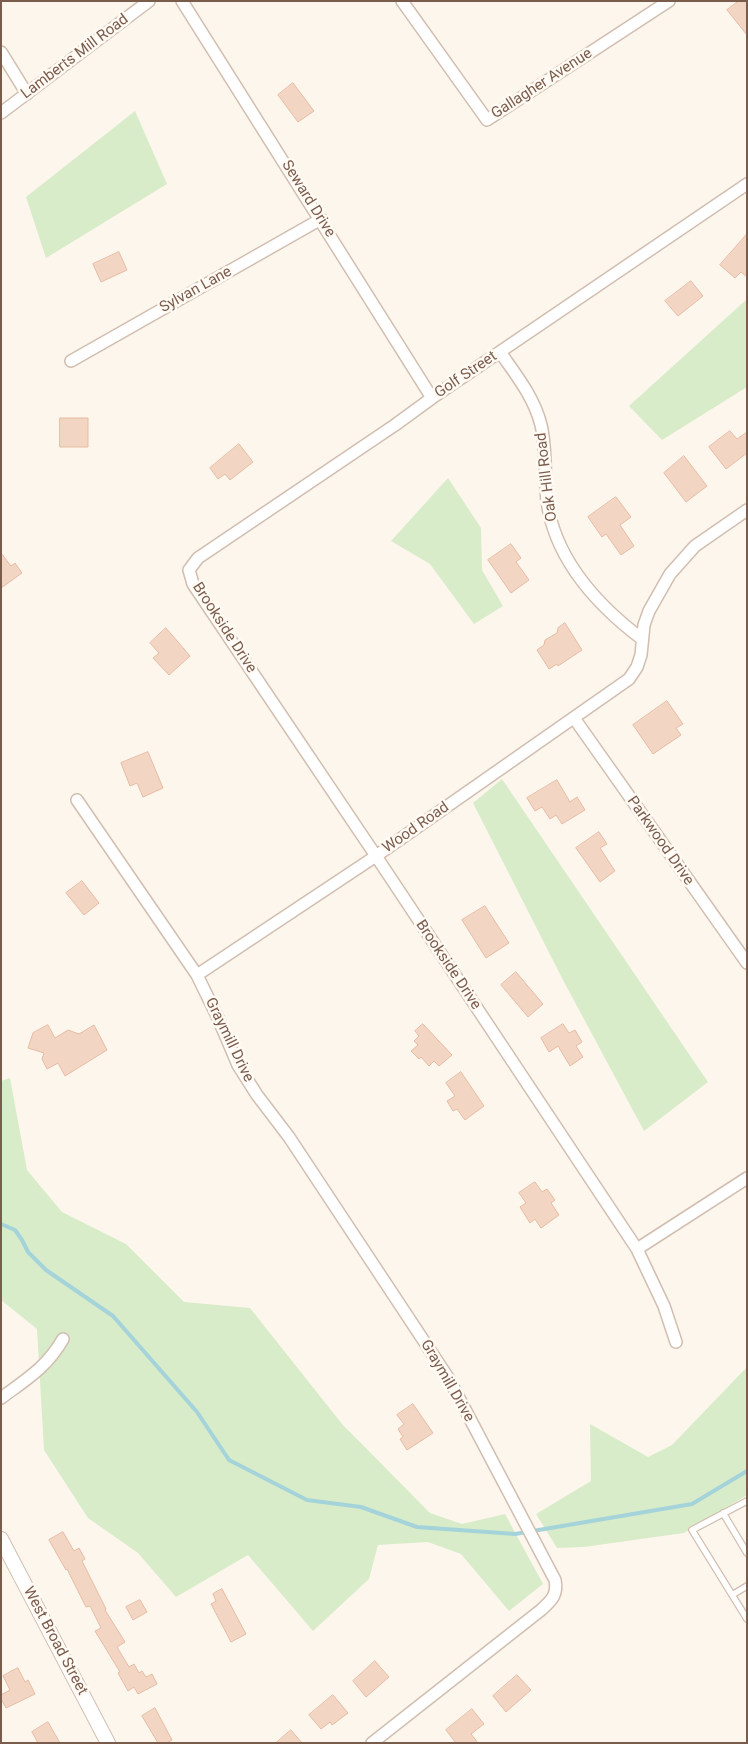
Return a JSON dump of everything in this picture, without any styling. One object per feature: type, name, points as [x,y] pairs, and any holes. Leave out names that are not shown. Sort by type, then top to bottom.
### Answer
[{"type":"street","name":"Lamberts Mill Road","points":[[1,113],[149,1]]},
{"type":"street","name":"Seward Drive","points":[[182,1],[432,398]]},
{"type":"street","name":"Gallagher Avenue","points":[[402,1],[487,120],[669,1]]},
{"type":"street","points":[[1,52],[26,94]]},
{"type":"street","name":"Golf Street","points":[[189,570],[198,558],[747,184]]},
{"type":"street","name":"Sylvan Lane","points":[[71,361],[321,220]]},
{"type":"street","name":"Oak Hill Road","points":[[500,352],[523,384],[534,404],[541,425],[547,500],[553,526],[561,548],[596,598],[622,624],[642,639]]},
{"type":"street","name":"Wood Road","points":[[197,975],[376,856],[630,678],[637,667],[641,655],[644,625],[649,611],[670,574],[695,546],[747,510]]},
{"type":"street","name":"Brookside Drive","points":[[189,570],[194,584],[637,1249],[664,1306],[676,1342]]},
{"type":"street","name":"Parkwood Drive","points":[[574,718],[747,963]]},
{"type":"street","points":[[77,800],[197,975]]},
{"type":"street","name":"Graymill Drive","points":[[197,975],[238,1065],[257,1095],[289,1137],[449,1379],[555,1580],[556,1588],[553,1598],[540,1610],[372,1743]]},
{"type":"street","points":[[637,1249],[747,1178]]},
{"type":"street","points":[[1,1398],[40,1370],[56,1351],[63,1339]]},
{"type":"street","name":"West Broad Street","points":[[1,1539],[108,1743]]},
{"type":"lane","points":[[747,1501],[692,1530],[747,1618]]},
{"type":"lane","points":[[722,1513],[747,1553]]},
{"type":"lane","points":[[732,1595],[747,1586]]},
{"type":"green space","points":[[135,111],[167,184],[46,258],[26,197]]},
{"type":"green space","points":[[747,299],[747,387],[662,440],[629,406]]},
{"type":"green space","points":[[448,478],[481,528],[482,570],[503,606],[474,624],[430,564],[391,541]]},
{"type":"green space","points":[[502,779],[708,1082],[644,1131],[563,980],[473,803]]},
{"type":"green space","points":[[10,1078],[27,1170],[62,1212],[126,1244],[184,1302],[250,1308],[342,1424],[430,1513],[462,1524],[505,1514],[543,1584],[509,1611],[461,1554],[428,1542],[378,1545],[369,1579],[313,1631],[248,1555],[176,1597],[138,1553],[88,1518],[44,1450],[37,1329],[1,1300],[1,1081]]},
{"type":"green space","points":[[747,1367],[747,1495],[684,1533],[584,1547],[557,1548],[536,1514],[591,1481],[590,1424],[648,1457],[672,1445]]},
{"type":"building","points":[[739,1],[747,1],[747,35],[727,10]]},
{"type":"building","points":[[293,83],[314,111],[298,122],[278,95]]},
{"type":"building","points":[[747,234],[747,277],[741,272],[735,278],[720,265]]},
{"type":"building","points":[[119,252],[127,270],[101,282],[93,264]]},
{"type":"building","points":[[691,281],[703,296],[678,316],[665,301]]},
{"type":"building","points":[[60,418],[88,418],[88,447],[60,447]]},
{"type":"building","points":[[730,431],[737,439],[747,432],[747,453],[726,469],[709,447]]},
{"type":"building","points":[[239,444],[253,462],[230,480],[225,474],[218,479],[210,468]]},
{"type":"building","points":[[684,456],[707,486],[686,502],[664,473]]},
{"type":"building","points":[[616,497],[631,517],[620,525],[634,546],[621,555],[606,534],[602,537],[588,517]]},
{"type":"building","points":[[511,544],[521,558],[516,562],[529,580],[511,593],[488,560]]},
{"type":"building","points":[[1,553],[11,566],[15,563],[22,573],[1,588]]},
{"type":"building","points":[[565,623],[582,650],[558,666],[557,664],[549,669],[537,650],[544,645],[545,640],[557,633],[558,628]]},
{"type":"building","points":[[166,628],[190,656],[169,675],[153,658],[159,653],[150,643]]},
{"type":"building","points":[[667,701],[683,724],[676,728],[681,735],[653,754],[633,725]]},
{"type":"building","points":[[148,752],[163,788],[143,797],[137,783],[130,786],[121,763]]},
{"type":"building","points":[[557,780],[570,802],[577,797],[585,810],[562,824],[556,815],[550,819],[542,807],[535,811],[527,798]]},
{"type":"building","points":[[599,832],[607,844],[600,848],[615,871],[600,882],[576,848]]},
{"type":"building","points":[[82,881],[99,903],[84,915],[66,893]]},
{"type":"building","points":[[485,906],[509,943],[486,958],[462,920]]},
{"type":"building","points":[[516,972],[543,1004],[528,1017],[501,985]]},
{"type":"building","points":[[423,1024],[452,1055],[439,1066],[434,1061],[429,1066],[421,1057],[419,1059],[411,1051],[418,1045],[414,1041],[419,1036],[415,1031]]},
{"type":"building","points":[[563,1024],[569,1033],[575,1030],[582,1042],[576,1046],[583,1057],[570,1066],[558,1046],[549,1052],[541,1038]]},
{"type":"building","points":[[48,1025],[55,1038],[68,1030],[79,1034],[94,1025],[107,1050],[65,1076],[58,1063],[47,1069],[42,1059],[44,1053],[28,1048],[33,1033]]},
{"type":"building","points":[[461,1072],[484,1106],[465,1120],[457,1109],[453,1111],[447,1101],[455,1096],[446,1083]]},
{"type":"building","points":[[535,1182],[542,1192],[547,1189],[555,1200],[551,1203],[559,1215],[541,1228],[535,1219],[530,1223],[520,1207],[526,1203],[519,1193]]},
{"type":"building","points":[[413,1404],[433,1433],[407,1450],[400,1439],[403,1437],[398,1429],[404,1424],[397,1415]]},
{"type":"building","points":[[63,1532],[74,1551],[79,1548],[85,1559],[82,1561],[105,1610],[125,1642],[117,1647],[129,1667],[134,1664],[139,1673],[142,1671],[146,1677],[152,1674],[157,1684],[138,1694],[134,1687],[128,1691],[118,1673],[120,1672],[95,1631],[101,1628],[90,1606],[86,1607],[67,1569],[49,1540]]},
{"type":"building","points":[[222,1589],[246,1634],[231,1642],[211,1604],[216,1601],[213,1594]]},
{"type":"building","points":[[140,1600],[147,1612],[133,1620],[126,1607]]},
{"type":"building","points":[[375,1661],[389,1677],[366,1697],[353,1681]]},
{"type":"building","points":[[18,1668],[25,1682],[28,1680],[35,1694],[6,1708],[1,1695],[10,1690],[3,1676]]},
{"type":"building","points":[[517,1675],[531,1690],[506,1712],[493,1696]]},
{"type":"building","points":[[333,1695],[348,1713],[332,1725],[330,1722],[321,1729],[309,1715]]},
{"type":"building","points":[[155,1708],[172,1740],[167,1743],[158,1743],[142,1716]]},
{"type":"building","points":[[472,1709],[484,1724],[471,1734],[478,1743],[456,1743],[446,1730]]},
{"type":"building","points":[[48,1722],[60,1743],[38,1743],[32,1732]]},
{"type":"building","points":[[291,1730],[302,1743],[276,1743]]},
{"type":"waterway","points":[[1,1224],[15,1230],[28,1252],[46,1270],[113,1316],[197,1412],[229,1460],[307,1500],[361,1507],[417,1527],[515,1534],[692,1504],[747,1471]]}]
